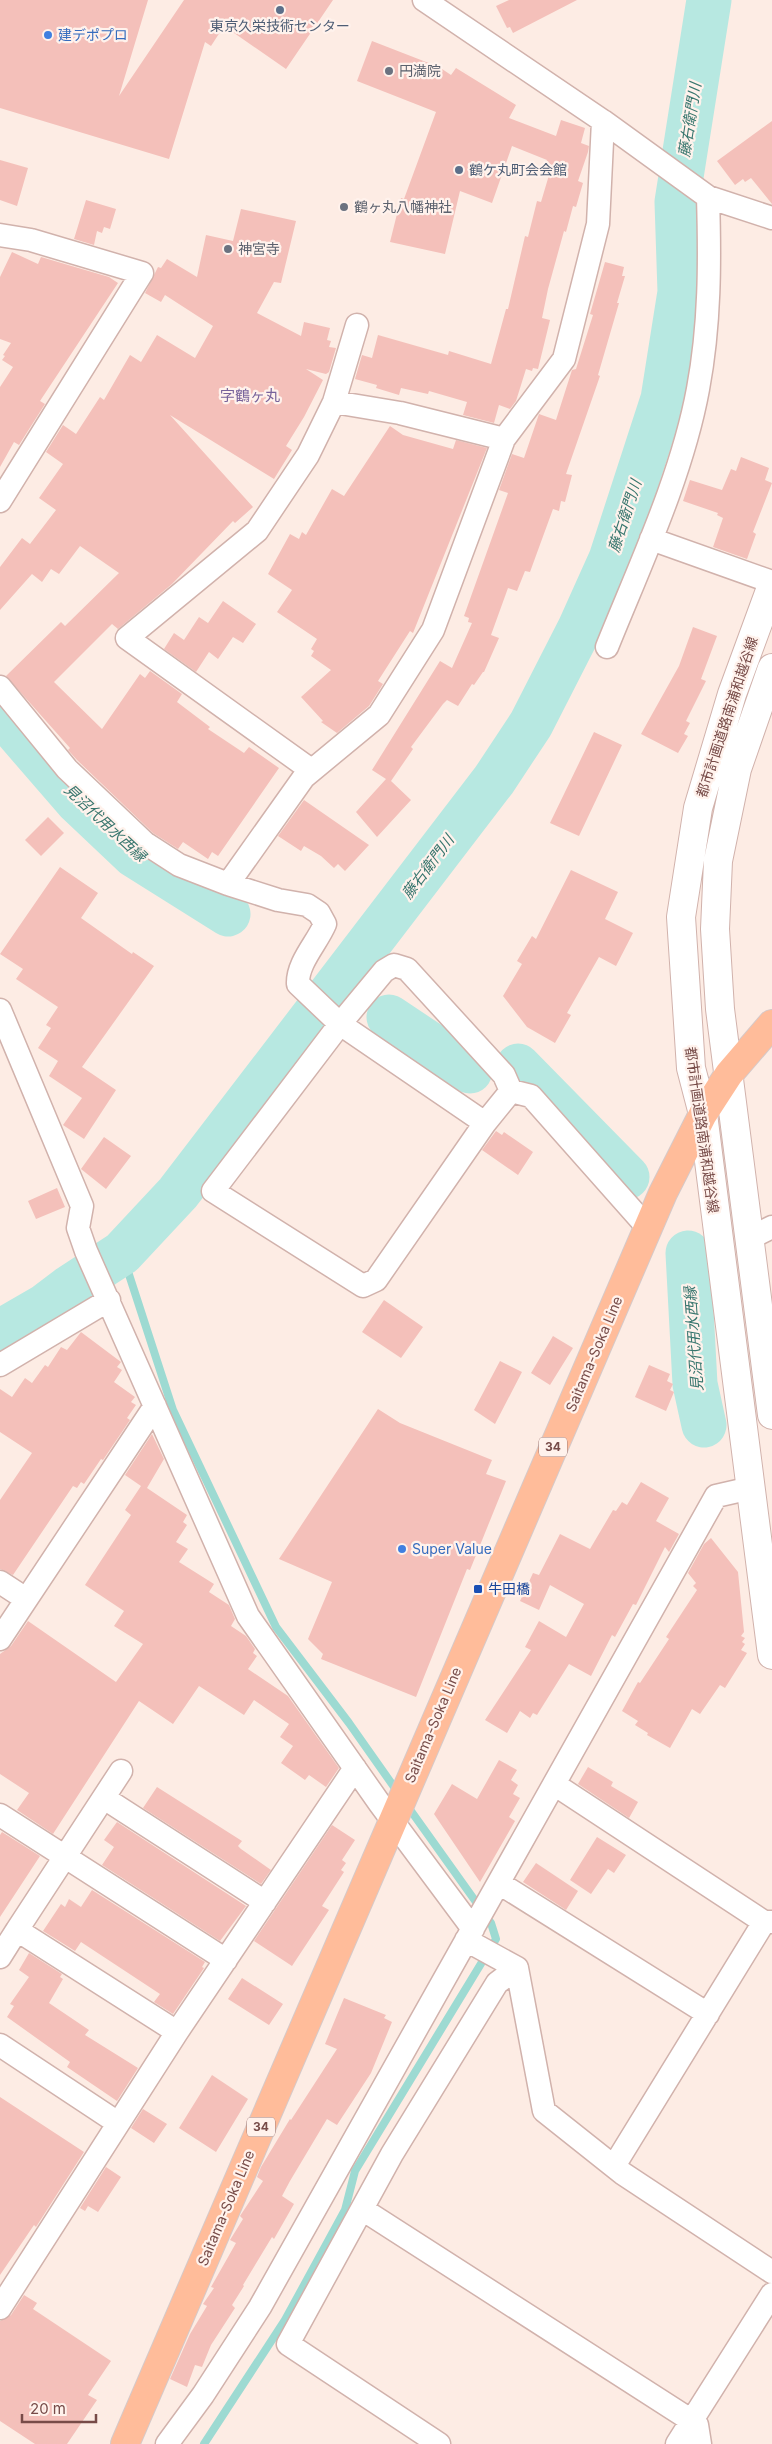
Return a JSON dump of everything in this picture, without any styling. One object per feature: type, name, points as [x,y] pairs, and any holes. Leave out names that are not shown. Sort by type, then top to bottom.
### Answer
[{"type":"main road","name":"Saitama-Soka Line","points":[[125,2444],[408,1782],[648,1228],[703,1114],[729,1074],[772,1024]]},
{"type":"street","points":[[424,0],[603,121],[700,191],[772,218]]},
{"type":"street","points":[[228,884],[311,770],[379,715],[433,630],[504,439],[564,359],[598,224],[603,121]]},
{"type":"street","points":[[607,646],[651,539],[680,455],[698,391],[706,334],[710,265],[700,191]]},
{"type":"street","points":[[0,235],[31,240],[142,273],[0,501]]},
{"type":"street","points":[[311,770],[127,638],[256,530],[308,454],[334,402],[357,325]]},
{"type":"street","points":[[334,402],[400,413],[504,439]]},
{"type":"street","points":[[651,539],[772,583]]},
{"type":"street","name":"都市計画道路南浦和越谷線","points":[[772,583],[732,694],[698,808],[681,917],[691,1068],[703,1114],[772,1655]]},
{"type":"street","name":"都市計画道路南浦和越谷線","points":[[772,668],[737,769],[718,861],[715,929],[720,1009],[729,1074],[761,1233],[772,1414]]},
{"type":"street","points":[[0,687],[67,769],[145,843],[179,865],[228,884],[278,900],[307,905],[320,912],[325,924],[318,940],[298,973],[298,984],[337,1022],[485,1123]]},
{"type":"street","points":[[394,965],[407,969],[504,1075],[511,1091],[485,1123],[376,1280],[363,1286],[213,1191],[337,1022],[384,971],[394,965]]},
{"type":"street","points":[[0,1010],[82,1206],[78,1228],[86,1251],[248,1616],[355,1768],[394,1815],[469,1934],[517,1968],[544,2111],[614,2166],[772,2272]]},
{"type":"street","points":[[511,1091],[531,1096],[648,1228]]},
{"type":"street","points":[[0,1365],[109,1300]]},
{"type":"street","points":[[0,1639],[155,1406]]},
{"type":"street","points":[[168,2444],[203,2395],[260,2307],[716,1496],[751,1488]]},
{"type":"street","points":[[0,1582],[26,1600]]},
{"type":"street","points":[[0,2308],[177,2032],[355,1768]]},
{"type":"street","points":[[0,1957],[122,1771]]},
{"type":"street","points":[[554,1784],[768,1922],[708,2014],[614,2166]]},
{"type":"street","points":[[104,1798],[264,1902]]},
{"type":"street","points":[[0,1815],[226,1960]]},
{"type":"street","points":[[499,1883],[708,2014]]},
{"type":"street","points":[[18,1930],[177,2032]]},
{"type":"street","points":[[431,2442],[288,2344],[392,2154],[497,1982],[517,1968]]},
{"type":"street","points":[[0,2046],[118,2123]]},
{"type":"street","points":[[362,2209],[692,2421],[697,2425],[700,2444]]},
{"type":"street","points":[[677,2444],[772,2294]]},
{"type":"building","points":[[0,0],[148,0],[119,96],[184,0],[333,0],[286,69],[224,26],[211,46],[205,42],[169,159],[0,108]]},
{"type":"building","points":[[509,0],[577,0],[513,33],[510,27],[507,28],[496,6]]},
{"type":"building","points":[[372,41],[439,67],[451,75],[456,68],[516,105],[509,118],[556,136],[561,120],[585,128],[581,143],[589,146],[578,181],[583,183],[576,207],[573,206],[566,232],[564,231],[548,289],[542,318],[550,320],[538,369],[533,368],[532,371],[526,369],[516,401],[510,409],[499,405],[494,423],[463,415],[467,402],[429,391],[428,394],[401,388],[399,395],[376,388],[377,385],[355,379],[362,355],[372,358],[378,335],[448,355],[449,351],[491,364],[506,309],[508,309],[525,236],[528,237],[537,201],[541,202],[552,165],[546,162],[547,160],[512,146],[492,203],[460,191],[445,254],[390,242],[401,198],[404,199],[436,112],[357,81]]},
{"type":"building","points":[[772,121],[772,204],[751,178],[745,182],[743,179],[735,185],[717,161]]},
{"type":"building","points":[[0,160],[28,168],[17,206],[0,200]]},
{"type":"building","points":[[86,200],[116,209],[110,229],[104,227],[102,233],[97,231],[94,245],[74,239]]},
{"type":"building","points":[[241,209],[296,221],[281,283],[274,282],[257,313],[301,336],[304,322],[330,328],[327,340],[331,341],[329,347],[336,348],[329,372],[326,374],[306,369],[323,380],[304,417],[286,446],[292,450],[274,479],[170,415],[253,507],[235,523],[233,521],[172,584],[118,629],[112,624],[54,682],[102,729],[140,674],[145,678],[150,671],[182,694],[177,702],[210,727],[208,729],[244,753],[249,747],[279,768],[218,856],[212,852],[208,859],[183,842],[178,849],[153,833],[77,760],[68,750],[70,748],[6,676],[61,622],[65,626],[119,573],[80,546],[59,574],[51,569],[42,582],[32,574],[0,610],[0,567],[22,538],[30,544],[56,510],[39,498],[63,464],[46,452],[63,425],[76,434],[100,397],[104,400],[130,355],[141,362],[157,335],[195,358],[213,326],[165,295],[161,302],[145,293],[158,267],[161,268],[167,259],[197,277],[206,235],[233,241]]},
{"type":"building","points":[[12,252],[38,264],[41,257],[109,277],[118,283],[40,401],[45,404],[19,445],[14,442],[0,467],[0,387],[13,367],[2,360],[11,343],[0,339],[0,277]]},
{"type":"building","points":[[605,262],[624,267],[622,276],[625,276],[598,375],[600,376],[566,474],[572,475],[565,502],[561,501],[559,511],[553,509],[530,572],[525,571],[517,591],[508,588],[491,635],[499,638],[484,672],[474,685],[472,684],[458,706],[447,700],[443,704],[411,747],[413,749],[391,781],[411,800],[377,837],[356,812],[386,779],[372,770],[440,661],[452,668],[472,623],[468,622],[469,618],[464,616],[508,493],[499,490],[512,454],[524,458],[539,414],[556,420],[572,370],[576,369],[593,315],[590,314]]},
{"type":"building","points":[[390,426],[403,435],[453,449],[456,440],[487,448],[413,633],[410,631],[378,681],[383,684],[369,706],[337,733],[321,722],[323,721],[301,697],[331,670],[311,656],[314,651],[311,649],[317,639],[277,612],[292,590],[268,574],[290,534],[299,539],[302,532],[306,535],[332,489],[344,496]]},
{"type":"building","points":[[741,457],[769,468],[765,480],[772,483],[753,532],[756,534],[747,559],[713,547],[723,518],[717,515],[718,513],[683,501],[690,480],[722,490],[731,469],[736,471]]},
{"type":"building","points":[[223,601],[256,624],[243,643],[233,637],[218,659],[209,652],[196,672],[164,649],[174,633],[184,640],[199,617],[208,623]]},
{"type":"building","points":[[693,627],[717,636],[701,679],[706,681],[686,721],[690,723],[684,734],[688,736],[678,753],[641,734],[679,666]]},
{"type":"building","points":[[594,732],[622,745],[579,836],[550,823]]},
{"type":"building","points":[[304,800],[369,845],[345,871],[338,864],[334,868],[321,856],[304,846],[301,851],[278,836]]},
{"type":"building","points":[[48,817],[64,833],[41,856],[25,840]]},
{"type":"building","points":[[60,867],[98,893],[81,918],[132,954],[133,952],[154,966],[82,1067],[116,1090],[84,1139],[63,1125],[82,1098],[49,1076],[58,1061],[38,1048],[51,1028],[46,1025],[58,1007],[16,979],[23,969],[0,954]]},
{"type":"building","points":[[571,870],[618,892],[605,919],[633,933],[616,966],[599,957],[567,1013],[571,1015],[555,1043],[527,1027],[503,996],[522,964],[517,961],[532,936],[536,939]]},
{"type":"building","points":[[496,1131],[502,1135],[504,1132],[533,1152],[518,1175],[482,1150]]},
{"type":"building","points":[[104,1137],[131,1156],[106,1189],[81,1169]]},
{"type":"building","points":[[57,1188],[65,1207],[36,1219],[28,1201]]},
{"type":"building","points":[[384,1300],[423,1327],[401,1358],[362,1332]]},
{"type":"building","points":[[81,1332],[121,1362],[117,1367],[122,1370],[114,1382],[135,1397],[131,1402],[136,1405],[127,1418],[130,1420],[103,1460],[101,1459],[84,1484],[81,1482],[77,1488],[73,1486],[13,1575],[0,1569],[0,1500],[32,1453],[0,1432],[0,1389],[12,1397],[25,1378],[32,1383],[45,1365],[48,1367],[61,1347],[67,1350]]},
{"type":"building","points":[[553,1336],[573,1348],[550,1385],[531,1373]]},
{"type":"building","points":[[500,1361],[522,1372],[495,1424],[474,1410]]},
{"type":"building","points":[[649,1365],[670,1374],[667,1381],[673,1384],[670,1390],[674,1392],[666,1411],[635,1397]]},
{"type":"building","points":[[378,1409],[400,1423],[492,1460],[486,1474],[506,1481],[470,1570],[467,1569],[416,1697],[321,1659],[323,1654],[308,1639],[332,1582],[279,1559]]},
{"type":"building","points":[[152,1434],[164,1459],[147,1488],[187,1515],[183,1522],[187,1525],[176,1542],[188,1549],[179,1562],[214,1584],[209,1592],[229,1605],[235,1619],[231,1626],[246,1636],[255,1649],[253,1653],[257,1656],[248,1669],[288,1696],[339,1768],[326,1787],[309,1775],[305,1780],[281,1763],[293,1746],[280,1737],[289,1724],[254,1700],[244,1715],[199,1686],[173,1724],[139,1701],[53,1834],[17,1810],[29,1793],[0,1774],[0,1654],[11,1646],[28,1621],[116,1682],[143,1644],[114,1626],[124,1611],[85,1585],[131,1515],[125,1510],[141,1486],[125,1475]]},
{"type":"building","points":[[641,1482],[669,1498],[656,1521],[679,1534],[669,1552],[665,1547],[636,1605],[633,1604],[615,1637],[612,1635],[591,1676],[569,1664],[537,1715],[533,1713],[530,1718],[520,1711],[507,1733],[485,1720],[531,1650],[525,1647],[539,1621],[566,1637],[584,1604],[550,1585],[539,1610],[520,1601],[533,1573],[539,1575],[560,1534],[590,1549],[613,1510],[616,1511],[622,1502],[627,1505]]},
{"type":"building","points":[[711,1538],[738,1572],[744,1632],[741,1636],[745,1638],[742,1642],[745,1644],[741,1650],[747,1653],[725,1688],[720,1685],[700,1714],[692,1709],[670,1748],[647,1735],[648,1733],[635,1725],[638,1721],[622,1711],[638,1682],[640,1683],[669,1639],[666,1637],[697,1590],[693,1586],[696,1583],[688,1573],[704,1544]]},
{"type":"building","points":[[499,1760],[517,1770],[511,1780],[518,1785],[513,1794],[520,1798],[509,1817],[515,1821],[480,1882],[434,1814],[452,1784],[477,1799]]},
{"type":"building","points":[[588,1767],[613,1782],[611,1786],[638,1802],[629,1818],[578,1784]]},
{"type":"building","points":[[157,1787],[242,1841],[238,1846],[241,1849],[271,1870],[261,1884],[143,1808]]},
{"type":"building","points":[[117,1822],[246,1906],[220,1941],[102,1865],[114,1847],[104,1840]]},
{"type":"building","points":[[332,1825],[355,1840],[342,1860],[346,1863],[341,1870],[344,1872],[322,1906],[329,1910],[292,1966],[254,1941]]},
{"type":"building","points":[[2,1832],[40,1856],[0,1917],[0,1835]]},
{"type":"building","points":[[597,1837],[626,1855],[614,1873],[608,1869],[591,1894],[570,1880]]},
{"type":"building","points":[[536,1863],[578,1891],[566,1910],[523,1882]]},
{"type":"building","points":[[92,1890],[205,1962],[202,1967],[204,1968],[173,2014],[154,2002],[160,1994],[81,1942],[75,1951],[43,1931],[61,1904],[65,1907],[69,1899],[81,1907]]},
{"type":"building","points":[[29,1953],[62,1974],[60,1977],[63,1979],[49,2003],[89,2030],[85,2035],[138,2068],[117,2101],[67,2067],[70,2062],[7,2017],[14,2006],[10,2004],[29,1977],[19,1970]]},
{"type":"building","points":[[242,1978],[283,2004],[269,2025],[228,1999]]},
{"type":"building","points":[[344,1998],[386,2015],[384,2018],[392,2022],[371,2073],[337,2125],[327,2119],[290,2181],[282,2196],[294,2204],[274,2239],[272,2237],[243,2285],[232,2305],[235,2308],[211,2345],[202,2367],[195,2365],[187,2387],[170,2379],[190,2334],[207,2306],[203,2304],[214,2288],[211,2287],[236,2243],[230,2240],[243,2219],[240,2216],[263,2181],[257,2177],[261,2167],[290,2119],[337,2049],[325,2044]]},
{"type":"building","points":[[212,2075],[248,2099],[216,2152],[179,2128]]},
{"type":"building","points":[[0,2097],[84,2152],[36,2227],[34,2225],[0,2275]]},
{"type":"building","points":[[143,2109],[167,2124],[154,2143],[131,2128]]},
{"type":"building","points":[[106,2167],[121,2177],[98,2212],[88,2206],[85,2211],[80,2208]]},
{"type":"building","points":[[24,2295],[37,2303],[33,2309],[111,2361],[88,2395],[97,2400],[67,2444],[35,2444],[0,2421],[0,2321],[11,2315]]},
{"type":"waterway","name":"藤右衛門川","points":[[0,1332],[45,1306],[122,1253],[178,1193],[494,780],[531,724],[580,628],[611,559],[663,399],[680,292],[677,202],[709,0]]},
{"type":"waterway","name":"見沼代用水西縁","points":[[0,712],[78,802],[134,855],[228,914]]},
{"type":"waterway","name":"見沼代用水西縁","points":[[389,1017],[470,1071]]},
{"type":"waterway","name":"見沼代用水西縁","points":[[518,1066],[627,1177]]},
{"type":"waterway","points":[[122,1253],[173,1410],[276,1627],[349,1723],[399,1794]]},
{"type":"waterway","name":"見沼代用水西縁","points":[[688,1253],[695,1384],[704,1425]]},
{"type":"waterway","points":[[204,2444],[285,2320],[345,2210],[355,2171],[496,1939],[491,1923],[406,1804]]},
{"type":"place","name":"東京久栄技術センター","points":[[280,10]]},
{"type":"place","name":"建デポプロ","points":[[48,35]]},
{"type":"place","name":"円満院","points":[[389,71]]},
{"type":"place","name":"鶴ケ丸町会会館","points":[[459,170]]},
{"type":"place","name":"鶴ヶ丸八幡神社","points":[[344,207]]},
{"type":"place","name":"神宮寺","points":[[228,249]]},
{"type":"place","name":"Super Value","points":[[402,1549]]},
{"type":"place","name":"牛田橋","points":[[478,1589]]},
{"type":"district","name":"字鶴ヶ丸","points":[[250,396]]}]
